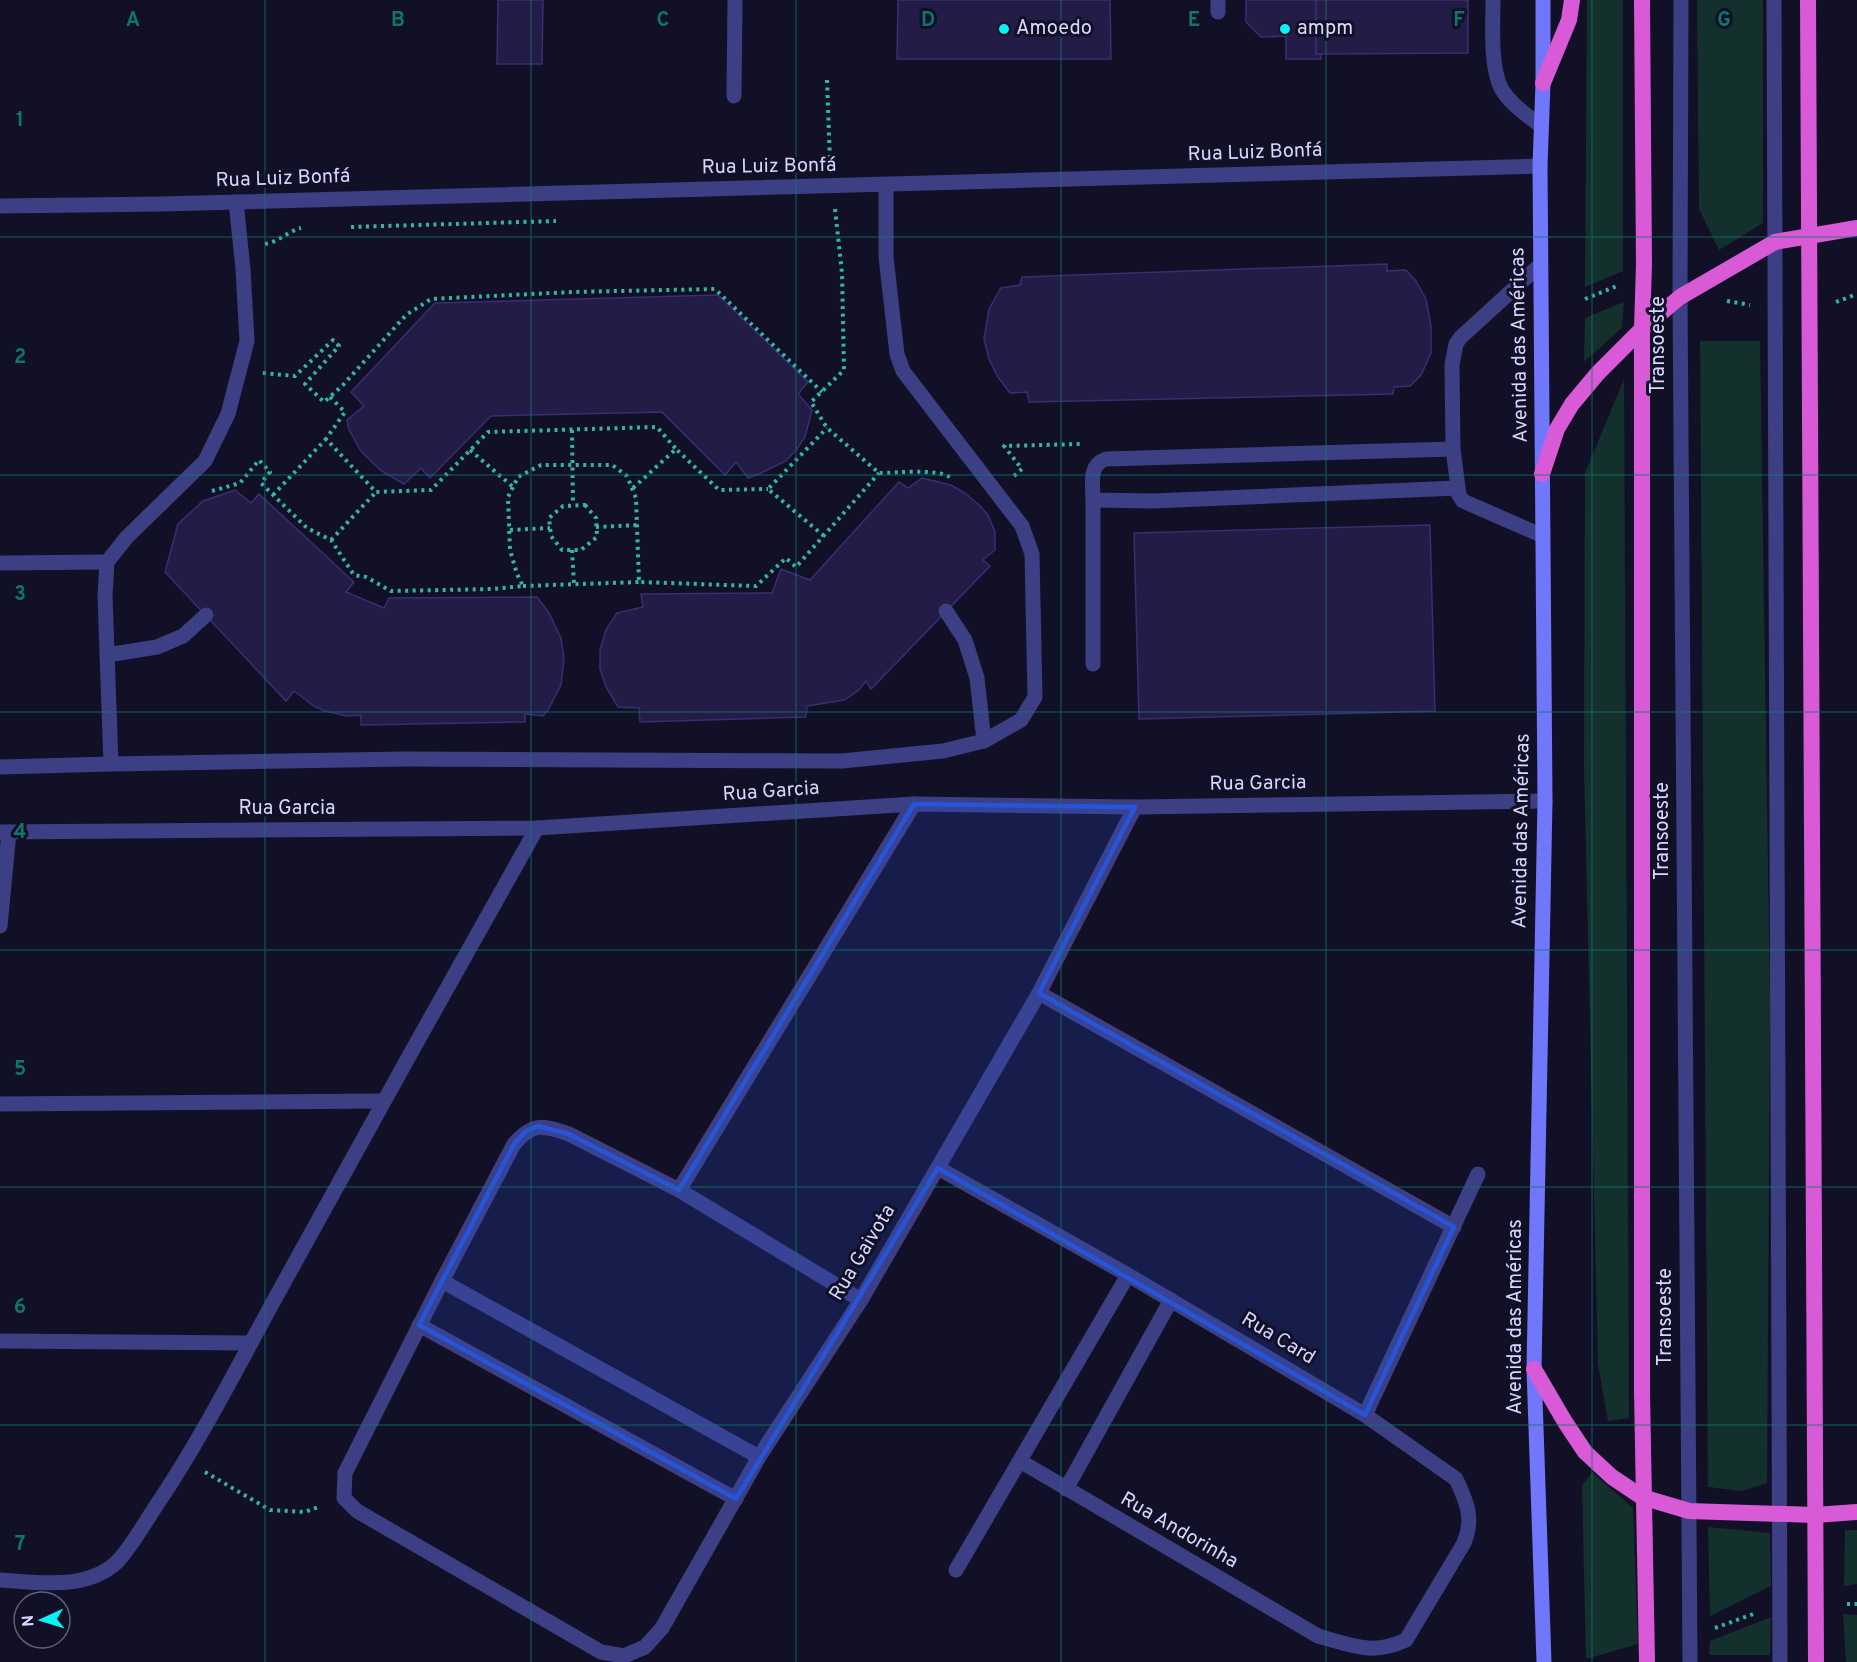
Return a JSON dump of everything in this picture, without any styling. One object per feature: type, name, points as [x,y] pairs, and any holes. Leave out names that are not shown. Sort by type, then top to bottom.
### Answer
[{"type":"highway","points":[[1543,83],[1569,20],[1572,0]]},
{"type":"highway","points":[[1642,0],[1644,265],[1642,329],[1642,1497],[1647,1662]]},
{"type":"highway","points":[[1808,0],[1816,1662]]},
{"type":"highway","points":[[1542,474],[1557,429],[1572,404],[1598,373],[1642,329],[1680,297],[1774,242],[1857,228]]},
{"type":"highway","points":[[1534,1370],[1564,1422],[1585,1452],[1612,1477],[1642,1497],[1689,1511],[1815,1515],[1857,1512]]},
{"type":"main road","name":"Avenida das Américas","points":[[1543,0],[1543,83],[1539,166],[1545,801],[1534,1370],[1544,1662]]},
{"type":"street","points":[[734,96],[735,0]]},
{"type":"street","points":[[1493,0],[1495,62],[1501,88],[1513,104],[1541,126]]},
{"type":"street","name":"Transoeste","points":[[1681,0],[1680,297],[1690,1662]]},
{"type":"street","points":[[1774,0],[1780,1662]]},
{"type":"street","name":"Rua Luiz Bonfá","points":[[0,206],[236,202],[1539,166]]},
{"type":"street","points":[[0,767],[405,759],[842,761],[943,751],[984,741],[1021,720],[1035,697],[1032,554],[1022,526],[903,371],[897,354],[886,257],[886,185]]},
{"type":"street","points":[[111,764],[105,596],[107,562],[127,537],[205,461],[228,414],[247,340],[236,202]]},
{"type":"street","points":[[1540,265],[1461,337],[1456,344],[1452,365],[1453,449],[1457,488],[1463,501],[1543,536]]},
{"type":"street","points":[[1094,664],[1092,473],[1100,461],[1453,449]]},
{"type":"street","points":[[1093,500],[1153,501],[1457,488]]},
{"type":"street","points":[[0,562],[107,562]]},
{"type":"street","points":[[946,611],[964,640],[977,678],[984,741]]},
{"type":"street","points":[[107,655],[157,648],[183,636],[206,615]]},
{"type":"street","name":"Rua Garcia","points":[[4,832],[537,828],[914,804],[1135,807],[1545,801]]},
{"type":"street","points":[[679,1190],[914,804]]},
{"type":"street","name":"Rua Gaivota","points":[[344,1498],[357,1511],[601,1652],[624,1656],[645,1647],[662,1628],[759,1457],[861,1300],[938,1168],[1039,993],[1135,807]]},
{"type":"street","points":[[0,1580],[62,1583],[76,1581],[99,1573],[116,1563],[128,1548],[186,1462],[383,1101],[537,828]]},
{"type":"street","points":[[0,926],[4,832]]},
{"type":"street","points":[[1039,993],[1454,1227]]},
{"type":"street","points":[[0,1104],[383,1101]]},
{"type":"street","points":[[344,1498],[345,1473],[419,1325],[514,1144],[526,1131],[538,1126],[550,1127],[570,1134],[679,1190],[861,1300]]},
{"type":"street","name":"Rua Card","points":[[938,1168],[1128,1275],[1365,1415],[1456,1479],[1468,1513],[1470,1530],[1406,1640],[1378,1649],[1364,1649],[1318,1636]]},
{"type":"street","points":[[1365,1415],[1478,1174]]},
{"type":"street","points":[[956,1570],[1128,1275]]},
{"type":"street","points":[[442,1281],[759,1457]]},
{"type":"street","points":[[1066,1489],[1171,1300]]},
{"type":"street","points":[[419,1325],[736,1499]]},
{"type":"street","points":[[0,1341],[251,1343]]},
{"type":"street","name":"Rua Andorinha","points":[[1020,1461],[1318,1636]]},
{"type":"path","points":[[827,80],[830,162]]},
{"type":"path","points":[[834,204],[842,273],[844,370],[812,402],[827,428],[879,473],[915,474],[932,471],[947,475],[956,482]]},
{"type":"path","points":[[1585,299],[1620,285]]},
{"type":"path","points":[[239,371],[295,376],[333,340],[339,346],[305,384],[324,402],[406,315],[430,299],[572,292],[716,289],[822,392]]},
{"type":"path","points":[[1836,302],[1857,294]]},
{"type":"path","points":[[1727,301],[1758,307]]},
{"type":"path","points":[[273,495],[326,439],[345,411],[330,397]]},
{"type":"path","points":[[331,540],[376,492],[431,490],[488,432],[657,427],[719,490],[768,489],[824,536]]},
{"type":"path","points":[[768,489],[827,428]]},
{"type":"path","points":[[572,430],[573,505]]},
{"type":"path","points":[[326,439],[376,492]]},
{"type":"path","points":[[995,492],[1022,469],[1004,446],[1068,444]]},
{"type":"path","points":[[633,488],[676,448]]},
{"type":"path","points":[[470,450],[513,487]]},
{"type":"path","points":[[206,493],[240,483],[259,460],[270,472],[261,483],[273,495],[307,528],[331,540],[354,574],[366,577],[391,591],[639,582],[756,586],[786,558],[796,567],[879,473]]},
{"type":"path","points":[[523,586],[510,550],[508,497],[518,477],[541,465],[612,465],[627,476],[636,498],[639,582]]},
{"type":"path","points":[[585,505],[596,518],[596,527],[597,537],[581,550],[562,550],[551,536],[549,518],[563,506],[585,505]]},
{"type":"path","points":[[596,527],[638,525]]},
{"type":"path","points":[[510,530],[550,528]]},
{"type":"path","points":[[572,550],[574,584]]},
{"type":"path","points":[[186,1462],[270,1510],[305,1512],[344,1498]]},
{"type":"path","points":[[1847,1604],[1857,1604]]},
{"type":"path","points":[[1706,1632],[1766,1609]]},
{"type":"highlighted area","points":[[914,804],[1135,807],[1039,993],[1454,1227],[1365,1415],[938,1168],[736,1499],[419,1325],[514,1144],[526,1131],[538,1126],[569,1134],[679,1190]]},
{"type":"green space","points":[[1587,0],[1623,0],[1623,271],[1585,287]]},
{"type":"green space","points":[[1697,0],[1763,0],[1763,223],[1719,250],[1699,209]]},
{"type":"green space","points":[[1624,302],[1622,328],[1584,362],[1585,318]]},
{"type":"green space","points":[[1700,341],[1760,341],[1770,1001],[1767,1483],[1742,1491],[1708,1487]]},
{"type":"green space","points":[[1624,379],[1629,1418],[1608,1421],[1598,1364],[1584,768],[1585,473]]},
{"type":"green space","points":[[1592,1472],[1633,1508],[1638,1644],[1586,1659],[1582,1486]]},
{"type":"green space","points":[[1708,1527],[1770,1533],[1771,1586],[1710,1616]]},
{"type":"green space","points":[[1845,1530],[1857,1530],[1857,1584],[1844,1586]]},
{"type":"green space","points":[[1843,1614],[1857,1615],[1857,1662],[1846,1662]]},
{"type":"green space","points":[[1771,1617],[1770,1655],[1709,1655],[1710,1641]]},
{"type":"building","points":[[498,0],[543,0],[542,64],[497,64]]},
{"type":"building","name":"Amoedo","points":[[898,0],[1110,0],[1111,59],[897,59]]},
{"type":"building","name":"ampm","points":[[1246,0],[1316,0],[1316,54],[1321,54],[1321,59],[1286,59],[1286,36],[1261,37],[1246,22]]},
{"type":"building","points":[[1316,0],[1468,0],[1468,53],[1316,54]]},
{"type":"building","points":[[1387,264],[1387,271],[1406,270],[1416,281],[1426,299],[1431,326],[1431,353],[1421,375],[1410,386],[1394,387],[1393,394],[1029,402],[1027,392],[1010,393],[998,377],[989,359],[984,339],[989,309],[1001,288],[1020,285],[1022,277]]},
{"type":"building","points":[[718,295],[808,382],[798,394],[812,410],[805,437],[786,461],[759,474],[748,478],[736,462],[725,475],[662,412],[491,416],[430,478],[421,468],[404,484],[380,470],[361,451],[349,430],[347,420],[364,406],[351,392],[435,303]]},
{"type":"building","points":[[922,478],[951,485],[979,505],[988,515],[995,532],[995,550],[983,560],[990,566],[871,689],[866,681],[858,691],[844,700],[807,706],[806,717],[640,722],[639,708],[618,707],[606,687],[600,669],[600,650],[606,630],[617,613],[643,607],[641,594],[772,593],[781,569],[810,580],[899,482],[908,488]]},
{"type":"building","points":[[235,490],[251,503],[259,494],[354,582],[346,592],[384,608],[389,598],[537,597],[549,613],[561,638],[564,658],[561,685],[548,710],[543,716],[525,714],[525,722],[361,725],[361,715],[347,716],[325,711],[294,691],[286,701],[165,572],[178,524],[203,501]]},
{"type":"building","points":[[1430,525],[1435,711],[1139,719],[1134,533]]},
{"type":"place","name":"Amoedo","points":[[1004,29]]},
{"type":"place","name":"ampm","points":[[1285,29]]}]
